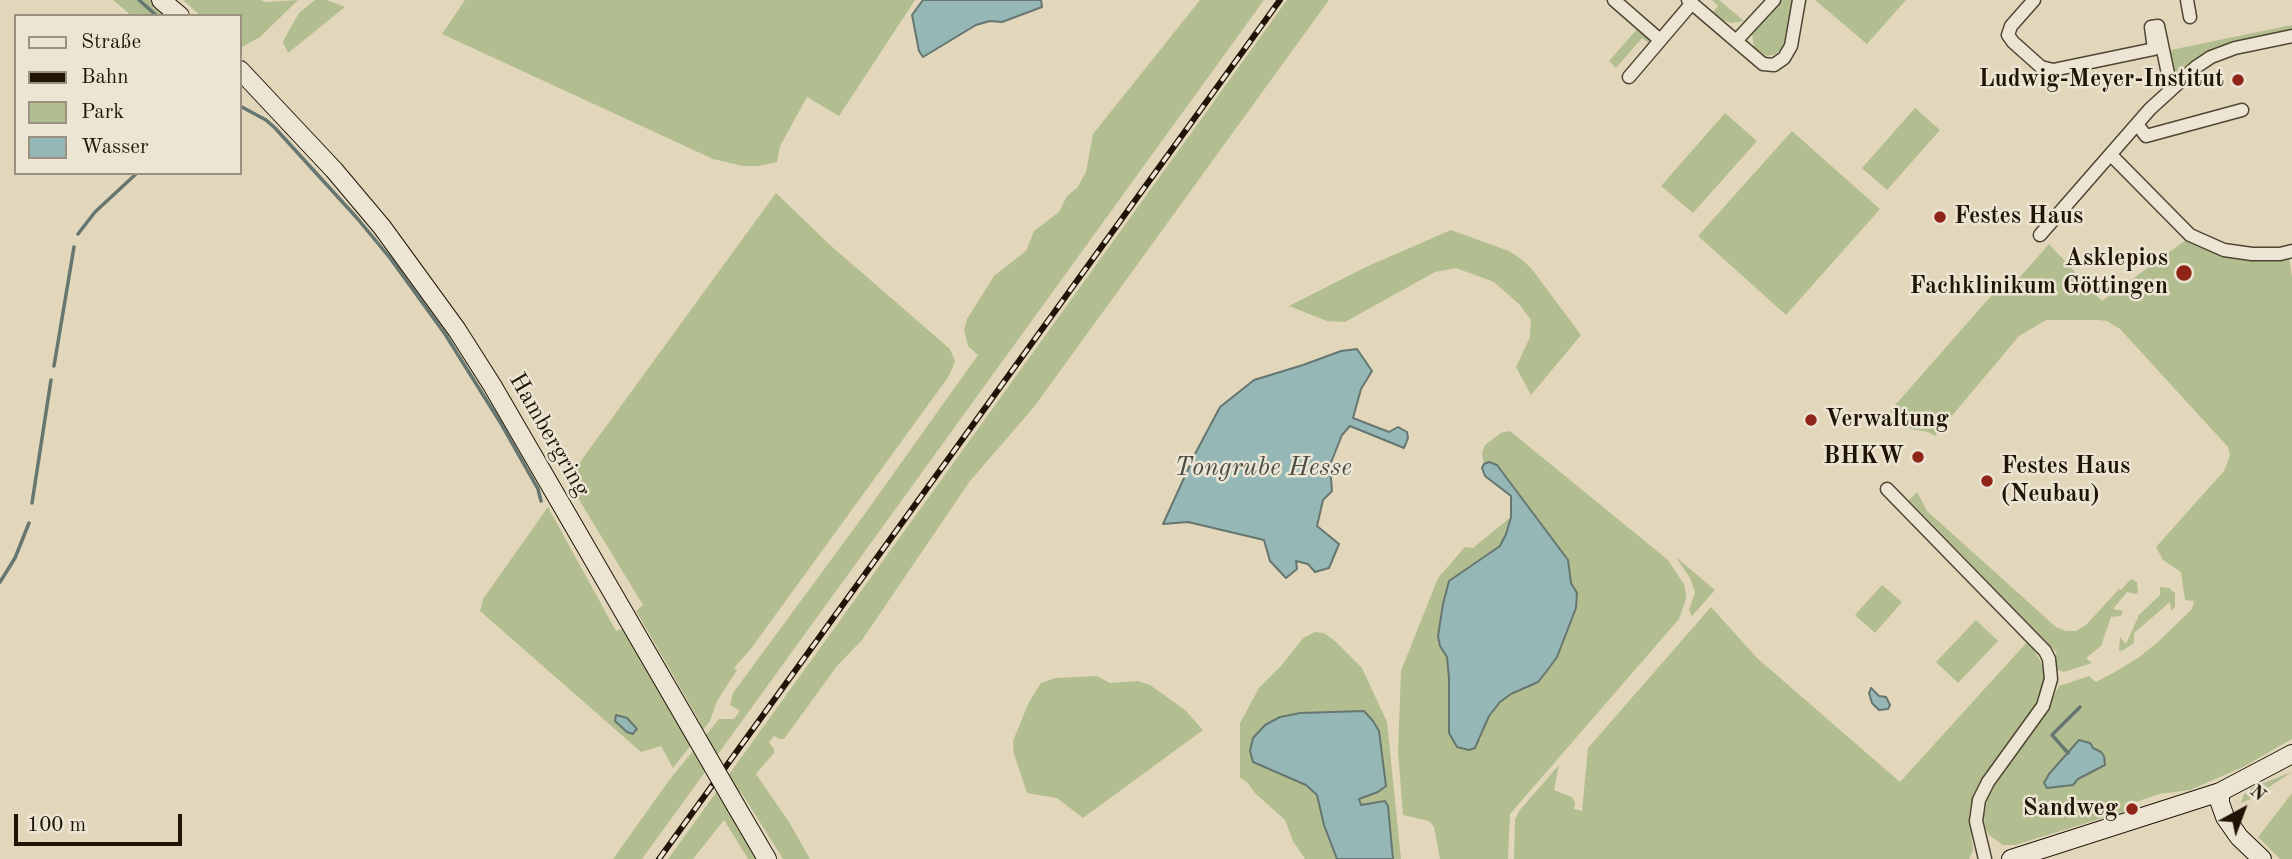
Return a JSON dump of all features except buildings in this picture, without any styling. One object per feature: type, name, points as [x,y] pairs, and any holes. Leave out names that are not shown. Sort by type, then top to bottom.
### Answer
[{"type":"main road","points":[[161,0],[178,14]]},
{"type":"main road","name":"Hambergring","points":[[242,72],[334,170],[390,238],[457,330],[506,408],[767,859]]},
{"type":"main road","points":[[2011,859],[2220,792],[2292,754]]},
{"type":"main road","points":[[2220,792],[2239,836]]},
{"type":"main road","points":[[2172,808],[2207,812],[2239,836],[2262,859]]},
{"type":"main road","points":[[2027,859],[2083,837]]},
{"type":"street","points":[[1614,0],[1660,40]]},
{"type":"street","points":[[1736,41],[1773,0]]},
{"type":"street","points":[[1629,77],[1690,2],[1763,64],[1774,65],[1784,58],[1791,46],[1799,0]]},
{"type":"street","points":[[2034,0],[2011,26],[2008,35],[2012,42],[2041,67],[2053,70],[2154,49],[2151,27],[2158,26],[2171,88]]},
{"type":"street","points":[[2187,0],[2190,17]]},
{"type":"street","points":[[2040,235],[2137,124],[2171,88],[2196,67],[2218,54],[2292,36]]},
{"type":"street","points":[[2137,124],[2146,136],[2242,110]]},
{"type":"street","points":[[2111,155],[2190,235],[2224,250],[2252,254],[2292,251]]},
{"type":"street","points":[[1888,488],[2045,651],[2049,659],[2051,679],[2043,706],[1988,782],[1979,800],[1976,821],[1985,859]]},
{"type":"green space","points":[[113,0],[151,0],[167,14],[130,14]]},
{"type":"green space","points":[[183,0],[298,0],[260,37],[242,47],[242,14],[199,14]]},
{"type":"green space","points":[[315,0],[327,0],[345,7],[288,53],[283,42],[288,32],[299,13]]},
{"type":"green space","points":[[465,0],[915,0],[839,116],[807,97],[780,146],[777,162],[743,166],[713,159],[442,34]]},
{"type":"green space","points":[[1200,0],[1264,0],[642,859],[613,859],[670,779],[719,719],[734,719],[740,711],[730,705],[733,693],[978,355],[968,346],[964,330],[967,319],[994,276],[1026,251],[1034,231],[1059,212],[1067,196],[1077,188],[1086,172],[1093,134]]},
{"type":"green space","points":[[1287,0],[1329,0],[1034,407],[970,481],[862,640],[837,666],[784,739],[774,736],[769,743],[774,753],[756,774],[789,822],[810,859],[783,859],[741,792],[727,808],[757,859],[748,859],[724,820],[693,859],[668,859]]},
{"type":"green space","points":[[1712,0],[1719,0],[1744,21],[1732,23],[1721,20],[1712,13],[1718,6]]},
{"type":"green space","points":[[1781,0],[1793,0],[1785,45],[1776,54],[1767,56],[1754,48],[1752,33]]},
{"type":"green space","points":[[1815,0],[1906,0],[1867,44]]},
{"type":"green space","points":[[2292,25],[2292,30],[2226,44],[2173,77],[2166,51]]},
{"type":"green space","points":[[1638,28],[1653,41],[1650,44],[1642,38],[1616,68],[1609,61]]},
{"type":"green space","points":[[1915,108],[1940,130],[1887,190],[1862,168]]},
{"type":"green space","points":[[1725,113],[1757,141],[1693,213],[1661,186]]},
{"type":"green space","points":[[1792,131],[1880,209],[1786,315],[1698,236]]},
{"type":"green space","points":[[776,193],[830,245],[950,349],[955,361],[949,376],[750,650],[734,668],[737,670],[717,701],[710,721],[673,768],[661,746],[641,752],[480,611],[483,599],[548,507],[616,631],[625,628],[687,737],[700,722],[636,611],[643,605],[567,480]]},
{"type":"green space","points":[[1451,230],[1509,251],[1521,259],[1531,268],[1581,335],[1531,395],[1516,367],[1530,337],[1531,320],[1519,304],[1494,282],[1456,268],[1435,272],[1345,322],[1327,321],[1289,306],[1366,267]]},
{"type":"green space","points":[[2186,240],[2220,253],[2289,257],[2292,277],[2292,739],[2243,767],[2190,790],[2159,794],[2127,805],[2129,810],[2015,845],[2003,845],[1989,835],[1985,827],[1984,815],[1988,797],[1997,779],[2047,709],[2059,686],[2089,676],[2096,682],[2113,673],[2158,642],[2192,609],[2194,601],[2185,600],[2181,572],[2163,560],[2156,547],[2224,471],[2230,456],[2228,447],[2120,329],[2107,321],[2099,320],[2046,320],[2019,336],[1935,436],[1911,429],[1890,411],[2005,280],[2012,286],[2049,244],[2102,301]]},
{"type":"green space","points":[[1510,431],[1668,560],[1685,586],[1686,599],[1679,619],[1510,814],[1508,859],[1440,859],[1434,827],[1429,821],[1403,815],[1398,751],[1401,671],[1438,578],[1465,547],[1473,548],[1511,517],[1500,546],[1449,581],[1440,646],[1447,657],[1449,733],[1480,740],[1489,716],[1500,702],[1538,682],[1557,657],[1576,608],[1577,593],[1571,583],[1568,560],[1498,465],[1489,462],[1484,464],[1482,453],[1485,445],[1501,433]]},
{"type":"green space","points":[[1917,492],[1927,511],[2056,627],[2076,631],[2086,625],[2131,579],[2137,582],[2138,592],[2127,592],[2113,609],[2123,611],[2121,616],[2111,617],[2101,646],[2086,658],[2092,663],[2064,672],[2058,670],[2053,658],[2057,653],[1909,500]]},
{"type":"green space","points":[[1676,557],[1715,590],[1692,616],[1689,610],[1695,592],[1690,578]]},
{"type":"green space","points":[[1882,585],[1902,602],[1875,633],[1855,615]]},
{"type":"green space","points":[[2160,587],[2169,588],[2175,593],[2175,607],[2171,611],[2170,602],[2134,633],[2134,643],[2122,651],[2119,650],[2120,637],[2126,644],[2139,615],[2160,595]]},
{"type":"green space","points":[[1711,607],[1757,658],[1900,782],[2028,641],[2041,662],[2045,680],[2038,703],[1974,793],[1969,813],[1973,850],[1969,859],[1514,859],[1515,820],[1519,811],[1559,765],[1554,790],[1572,797],[1574,809],[1582,811],[1588,748]]},
{"type":"green space","points":[[1976,620],[1998,641],[1958,683],[1936,662]]},
{"type":"green space","points":[[1315,632],[1324,633],[1335,641],[1362,668],[1387,722],[1401,859],[1393,859],[1388,806],[1367,803],[1361,805],[1359,798],[1378,792],[1386,786],[1379,731],[1364,712],[1300,713],[1280,717],[1253,762],[1306,785],[1318,795],[1324,825],[1337,859],[1305,859],[1293,841],[1285,820],[1240,778],[1240,723],[1259,688],[1303,638]]},
{"type":"green space","points":[[1097,676],[1110,683],[1138,681],[1150,685],[1185,710],[1203,730],[1083,818],[1057,798],[1027,793],[1014,754],[1013,741],[1029,702],[1041,683],[1055,678]]},
{"type":"green space","points":[[2292,772],[2241,803],[2244,794],[2253,787]]},
{"type":"green space","points":[[2292,793],[2292,859],[2280,859],[2258,837]]},
{"type":"water","points":[[923,0],[1041,0],[1042,7],[1002,22],[990,21],[976,25],[923,57],[919,51],[912,15]]},
{"type":"water","name":"Tongrube Hesse","points":[[1357,349],[1372,371],[1361,389],[1353,418],[1389,432],[1398,427],[1407,432],[1408,438],[1404,448],[1350,426],[1342,435],[1330,465],[1332,491],[1323,500],[1317,526],[1339,544],[1329,568],[1315,572],[1308,564],[1296,561],[1297,569],[1286,578],[1270,561],[1264,540],[1188,522],[1163,524],[1220,407],[1254,380],[1341,351]]},
{"type":"water","points":[[1489,462],[1497,465],[1568,560],[1571,583],[1577,593],[1576,608],[1557,657],[1546,672],[1538,682],[1500,702],[1489,716],[1475,748],[1469,750],[1457,747],[1449,733],[1447,657],[1440,646],[1438,636],[1449,581],[1500,546],[1511,517],[1511,496],[1485,476],[1482,468]]},
{"type":"water","points":[[1871,688],[1879,696],[1886,697],[1890,705],[1888,709],[1879,710],[1872,703],[1869,693]]},
{"type":"water","points":[[1364,711],[1379,731],[1386,786],[1359,799],[1361,805],[1385,801],[1388,806],[1393,859],[1337,859],[1324,825],[1317,795],[1306,785],[1253,762],[1250,751],[1253,738],[1265,725],[1280,717],[1300,713]]},
{"type":"water","points":[[616,715],[627,718],[637,729],[633,734],[615,721]]},
{"type":"water","points":[[2079,740],[2090,743],[2101,752],[2105,765],[2078,779],[2073,785],[2047,788],[2044,783],[2049,774]]},
{"type":"waterway","points":[[139,0],[155,14]]},
{"type":"waterway","points":[[242,107],[275,128],[390,258],[445,334],[500,422],[538,489],[541,501]]},
{"type":"waterway","points":[[78,234],[95,212],[135,175]]},
{"type":"waterway","points":[[54,366],[74,247]]},
{"type":"waterway","points":[[32,503],[51,380]]},
{"type":"waterway","points":[[0,582],[15,558],[29,523]]},
{"type":"waterway","points":[[2068,753],[2052,735],[2080,707]]},
{"type":"railway","points":[[659,859],[1280,0]]},
{"type":"place","name":"Ludwig-Meyer-Institut","points":[[2238,80]]},
{"type":"place","name":"Festes Haus","points":[[1940,217]]},
{"type":"place","name":"Asklepios Fachklinikum Göttingen","points":[[2184,273]]},
{"type":"place","name":"Verwaltung","points":[[1811,420]]},
{"type":"place","name":"BHKW","points":[[1918,457]]},
{"type":"place","name":"Festes Haus (Neubau)","points":[[1987,481]]},
{"type":"place","name":"Sandweg","points":[[2132,809]]}]
